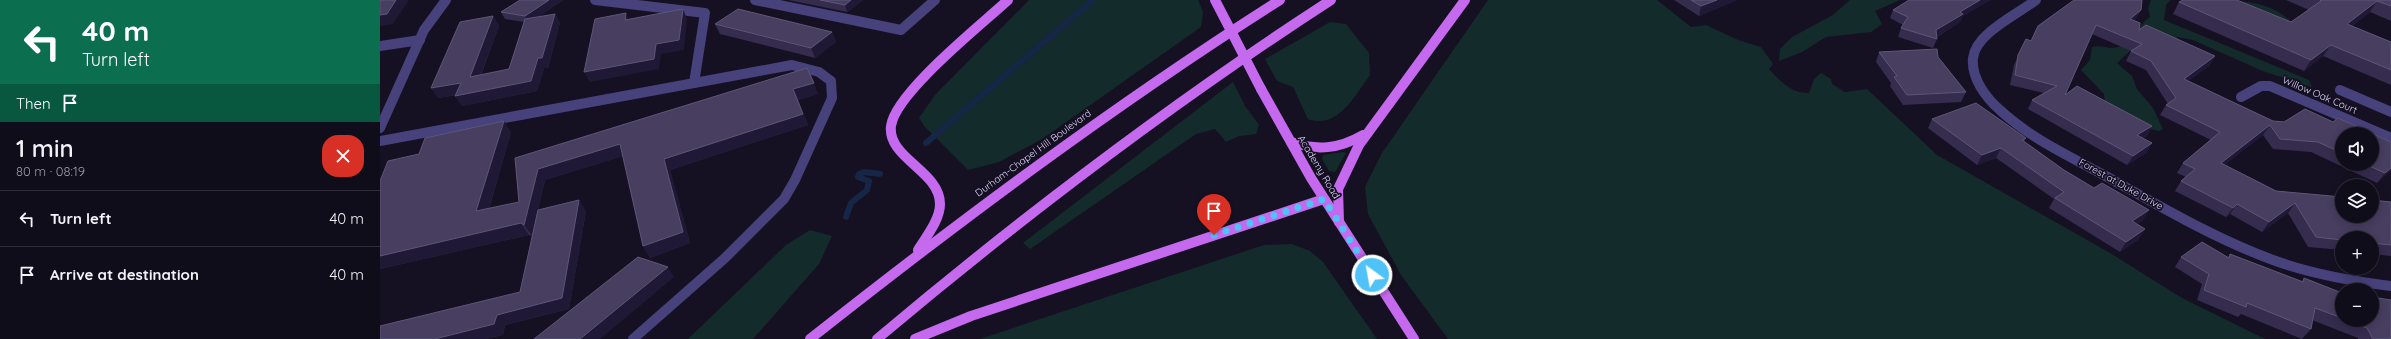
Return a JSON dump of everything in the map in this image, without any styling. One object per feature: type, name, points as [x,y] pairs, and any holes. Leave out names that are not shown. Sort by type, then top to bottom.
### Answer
[{"type":"main road","points":[[916,255],[938,213],[939,194],[933,182],[901,152],[893,136],[891,126],[907,99],[922,80],[1008,0]]},
{"type":"main road","name":"Academy Road","points":[[1215,0],[1261,89],[1324,199],[1414,339]]},
{"type":"main road","name":"Durham-Chapel Hill Boulevard","points":[[810,339],[916,255],[1038,162],[1132,96],[1280,0]]},
{"type":"main road","points":[[876,339],[1055,194],[1175,104],[1331,0]]},
{"type":"main road","points":[[1339,222],[1338,189],[1344,173],[1367,133],[1465,0]]},
{"type":"main road","points":[[1291,142],[1307,148],[1329,149],[1344,146],[1367,133]]},
{"type":"main road","points":[[915,339],[971,316],[1324,199]]},
{"type":"street","points":[[381,124],[430,19],[446,0]]},
{"type":"street","points":[[595,0],[705,13],[694,82]]},
{"type":"street","points":[[755,0],[902,30],[935,0]]},
{"type":"street","name":"Forest at Duke Drive","points":[[2036,0],[1990,32],[1979,43],[1973,57],[1976,76],[1987,96],[2017,124],[2052,146],[2206,232],[2250,251],[2319,273],[2391,286]]},
{"type":"street","points":[[380,46],[420,40]]},
{"type":"street","points":[[380,141],[792,65],[819,72],[831,81],[832,98],[795,180],[784,199],[725,258],[633,339]]},
{"type":"street","name":"Willow Oak Court","points":[[2241,97],[2261,86],[2270,86],[2391,138]]},
{"type":"street","points":[[2340,90],[2391,112]]},
{"type":"green space","points":[[1029,0],[1198,0],[1203,12],[1201,27],[1042,139],[999,162],[968,170],[924,126],[919,118],[935,95]]},
{"type":"green space","points":[[1488,0],[1657,0],[1691,27],[1706,25],[1738,40],[1761,47],[1773,64],[1769,69],[1782,82],[1792,89],[1803,93],[1809,93],[1814,79],[1821,73],[1831,79],[1832,84],[1845,92],[1867,89],[1937,155],[2110,253],[2182,298],[2265,339],[1448,339],[1401,275],[1368,214],[1365,187],[1382,153]]},
{"type":"green space","points":[[1850,0],[1900,0],[1875,11],[1882,24],[1871,32],[1826,37],[1802,52],[1779,61],[1780,49],[1792,37],[1833,15]]},
{"type":"green space","points":[[2151,0],[2170,0],[2166,5],[2164,20],[2309,80],[2312,87],[2265,72],[2193,40],[2178,37],[2169,40],[2144,38],[2117,63],[2132,76],[2137,89],[2153,108],[2163,129],[2159,131],[2150,129],[2105,102],[2104,94],[2081,70],[2090,60],[2092,47],[2099,46],[2115,48],[2123,45],[2131,38],[2150,17],[2148,8]]},
{"type":"green space","points":[[2219,0],[2242,1],[2264,6],[2283,15],[2292,22],[2299,31]]},
{"type":"green space","points":[[1330,22],[1346,24],[1369,53],[1370,75],[1345,109],[1328,120],[1319,121],[1308,119],[1293,87],[1277,81],[1265,59]]},
{"type":"green space","points":[[1233,82],[1245,106],[1259,125],[1256,134],[1239,136],[1226,142],[1215,129],[1196,134],[1030,249],[1023,243]]},
{"type":"green space","points":[[1343,152],[1346,153],[1335,172],[1329,171],[1322,159],[1323,155]]},
{"type":"green space","points":[[810,230],[832,236],[819,264],[753,339],[688,339],[786,245]]},
{"type":"green space","points":[[1292,244],[1310,251],[1323,262],[1377,339],[980,339],[1264,245]]},
{"type":"building","points":[[380,0],[396,0],[387,14],[380,15]]},
{"type":"building","points":[[520,0],[549,0],[525,16],[501,12]]},
{"type":"building","points":[[820,0],[851,0],[845,5]]},
{"type":"building","points":[[1691,0],[1717,0],[1701,6]]},
{"type":"building","points":[[1909,0],[1980,0],[1960,12],[1963,14],[1936,30],[1937,39],[1901,28],[1908,17],[1893,10]]},
{"type":"building","points":[[2074,0],[2142,0],[2141,10],[2130,19],[2140,23],[2139,30],[2146,25],[2215,56],[2184,79],[2273,121],[2284,122],[2305,109],[2333,122],[2338,118],[2358,127],[2335,127],[2335,150],[2318,142],[2280,139],[2270,125],[2221,163],[2276,191],[2335,196],[2335,223],[2379,223],[2379,201],[2391,202],[2391,245],[2379,244],[2379,231],[2335,231],[2335,239],[2316,237],[2295,203],[2269,222],[2237,204],[2233,208],[2181,181],[2195,169],[2183,163],[2220,132],[2166,105],[2176,98],[2151,61],[2131,51],[2142,44],[2096,25],[2065,95],[2077,86],[2152,126],[2137,135],[2152,143],[2133,156],[2032,100],[2057,86],[2015,75],[2018,55],[2026,39],[2031,41],[2038,26]]},
{"type":"building","points":[[2183,0],[2237,0],[2291,22],[2321,1],[2320,0],[2391,0],[2391,6],[2377,1],[2347,24],[2391,42],[2391,70],[2331,45],[2311,60],[2179,2]]},
{"type":"building","points":[[683,9],[679,40],[656,44],[654,59],[584,72],[595,19],[626,13],[625,20]]},
{"type":"building","points":[[738,9],[832,32],[811,48],[715,24]]},
{"type":"building","points":[[555,14],[542,58],[538,58],[531,81],[455,96],[461,83],[431,88],[460,22],[493,16],[470,77],[509,69],[525,19]]},
{"type":"building","points":[[1937,49],[1938,57],[1966,92],[1907,95],[1894,77],[1897,76],[1879,52]]},
{"type":"building","points":[[807,68],[814,83],[793,89],[803,114],[664,159],[683,232],[643,246],[620,144],[538,169],[524,225],[521,223],[380,256],[380,181],[388,161],[419,154],[425,138],[504,121],[476,211],[519,202],[515,158]]},
{"type":"building","points":[[1976,103],[2026,138],[2022,140],[2064,170],[2094,188],[2102,183],[2149,210],[2132,221],[2145,229],[2126,242],[2055,198],[2064,192],[2001,148],[1982,155],[1932,119]]},
{"type":"building","points":[[2379,137],[2391,142],[2391,168],[2385,173],[2379,170]]},
{"type":"building","points":[[579,200],[562,298],[497,315],[494,324],[435,339],[380,339],[380,326],[520,292],[538,210]]},
{"type":"building","points":[[2202,242],[2229,258],[2230,254],[2303,282],[2304,278],[2335,290],[2335,315],[2315,308],[2311,329],[2247,303],[2246,307],[2204,290],[2209,274],[2181,257]]},
{"type":"building","points":[[638,257],[668,267],[580,339],[534,339]]},
{"type":"building","points":[[2379,298],[2391,300],[2391,339],[2373,339],[2367,328],[2364,327],[2379,327]]},
{"type":"waterway","points":[[926,143],[1093,0]]},
{"type":"waterway","points":[[846,217],[851,203],[867,190],[869,181],[858,177],[859,174],[864,172],[880,174]]},
{"type":"route","points":[[1214,235],[1324,199],[1372,275]]}]
